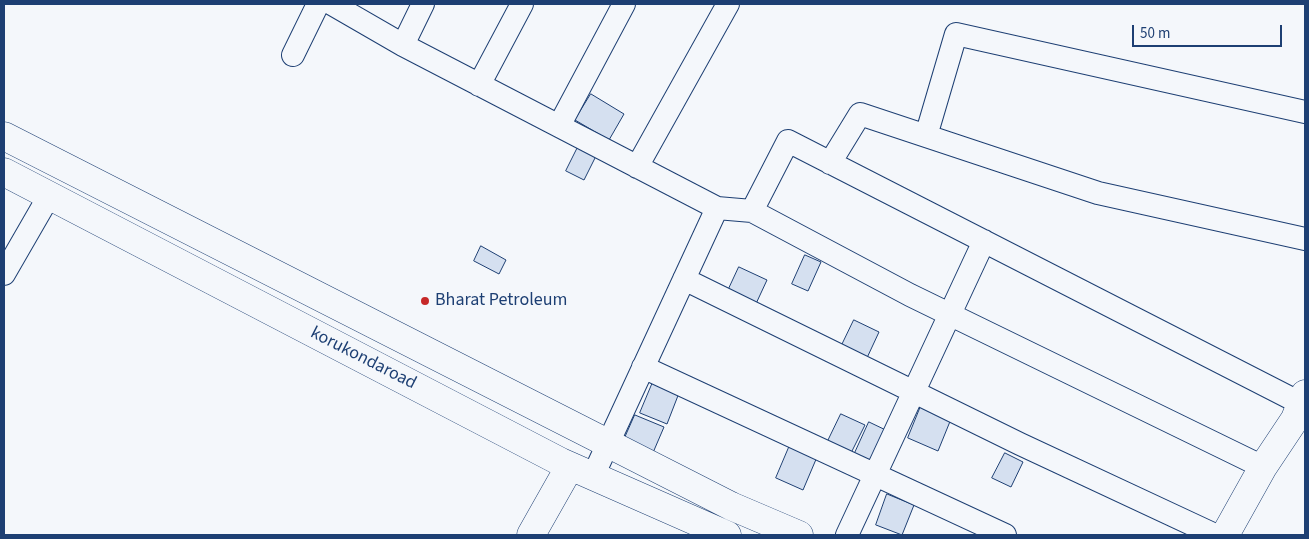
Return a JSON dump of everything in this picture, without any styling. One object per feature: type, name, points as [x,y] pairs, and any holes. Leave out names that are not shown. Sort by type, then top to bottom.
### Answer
[{"type":"main road","points":[[4,136],[731,506],[799,535]]},
{"type":"main road","name":"korukondaroad","points":[[4,172],[581,471],[727,535]]},
{"type":"main road","points":[[1225,535],[1263,466],[1302,410]]},
{"type":"main road","points":[[531,535],[581,471]]},
{"type":"street","points":[[293,56],[318,4]]},
{"type":"street","points":[[332,4],[403,45],[717,208],[752,211],[950,314],[1263,466]]},
{"type":"street","points":[[403,45],[423,4]]},
{"type":"street","points":[[479,85],[522,4]]},
{"type":"street","points":[[559,126],[624,4]]},
{"type":"street","points":[[637,167],[728,4]]},
{"type":"street","points":[[926,136],[956,34],[1305,112]]},
{"type":"street","points":[[830,163],[860,114],[1098,193],[1305,239]]},
{"type":"street","points":[[752,211],[788,141],[984,241],[1302,410]]},
{"type":"street","points":[[4,274],[49,196]]},
{"type":"street","points":[[581,471],[608,443],[717,208]]},
{"type":"street","points":[[848,535],[984,241]]},
{"type":"street","points":[[684,279],[914,392],[1215,535]]},
{"type":"street","points":[[643,367],[1005,535]]},
{"type":"building","points":[[591,94],[624,114],[609,140],[575,120]]},
{"type":"building","points":[[580,143],[598,152],[584,180],[566,171]]},
{"type":"building","points":[[481,246],[506,260],[499,274],[474,261]]},
{"type":"building","points":[[805,255],[821,262],[808,291],[792,284]]},
{"type":"building","points":[[739,267],[767,280],[754,308],[726,295]]},
{"type":"building","points":[[854,320],[879,332],[866,360],[841,347]]},
{"type":"building","points":[[653,382],[679,393],[667,424],[640,413]]},
{"type":"building","points":[[921,406],[951,419],[938,451],[908,438]]},
{"type":"building","points":[[841,414],[865,425],[850,455],[827,443]]},
{"type":"building","points":[[635,415],[664,427],[649,462],[620,449]]},
{"type":"building","points":[[869,422],[892,433],[877,465],[854,455]]},
{"type":"building","points":[[790,445],[817,457],[803,490],[776,478]]},
{"type":"building","points":[[1005,453],[1023,462],[1011,487],[992,478]]},
{"type":"building","points":[[887,494],[914,505],[902,535],[876,525]]},
{"type":"place","name":"Bharat Petroleum","points":[[425,301]]}]
